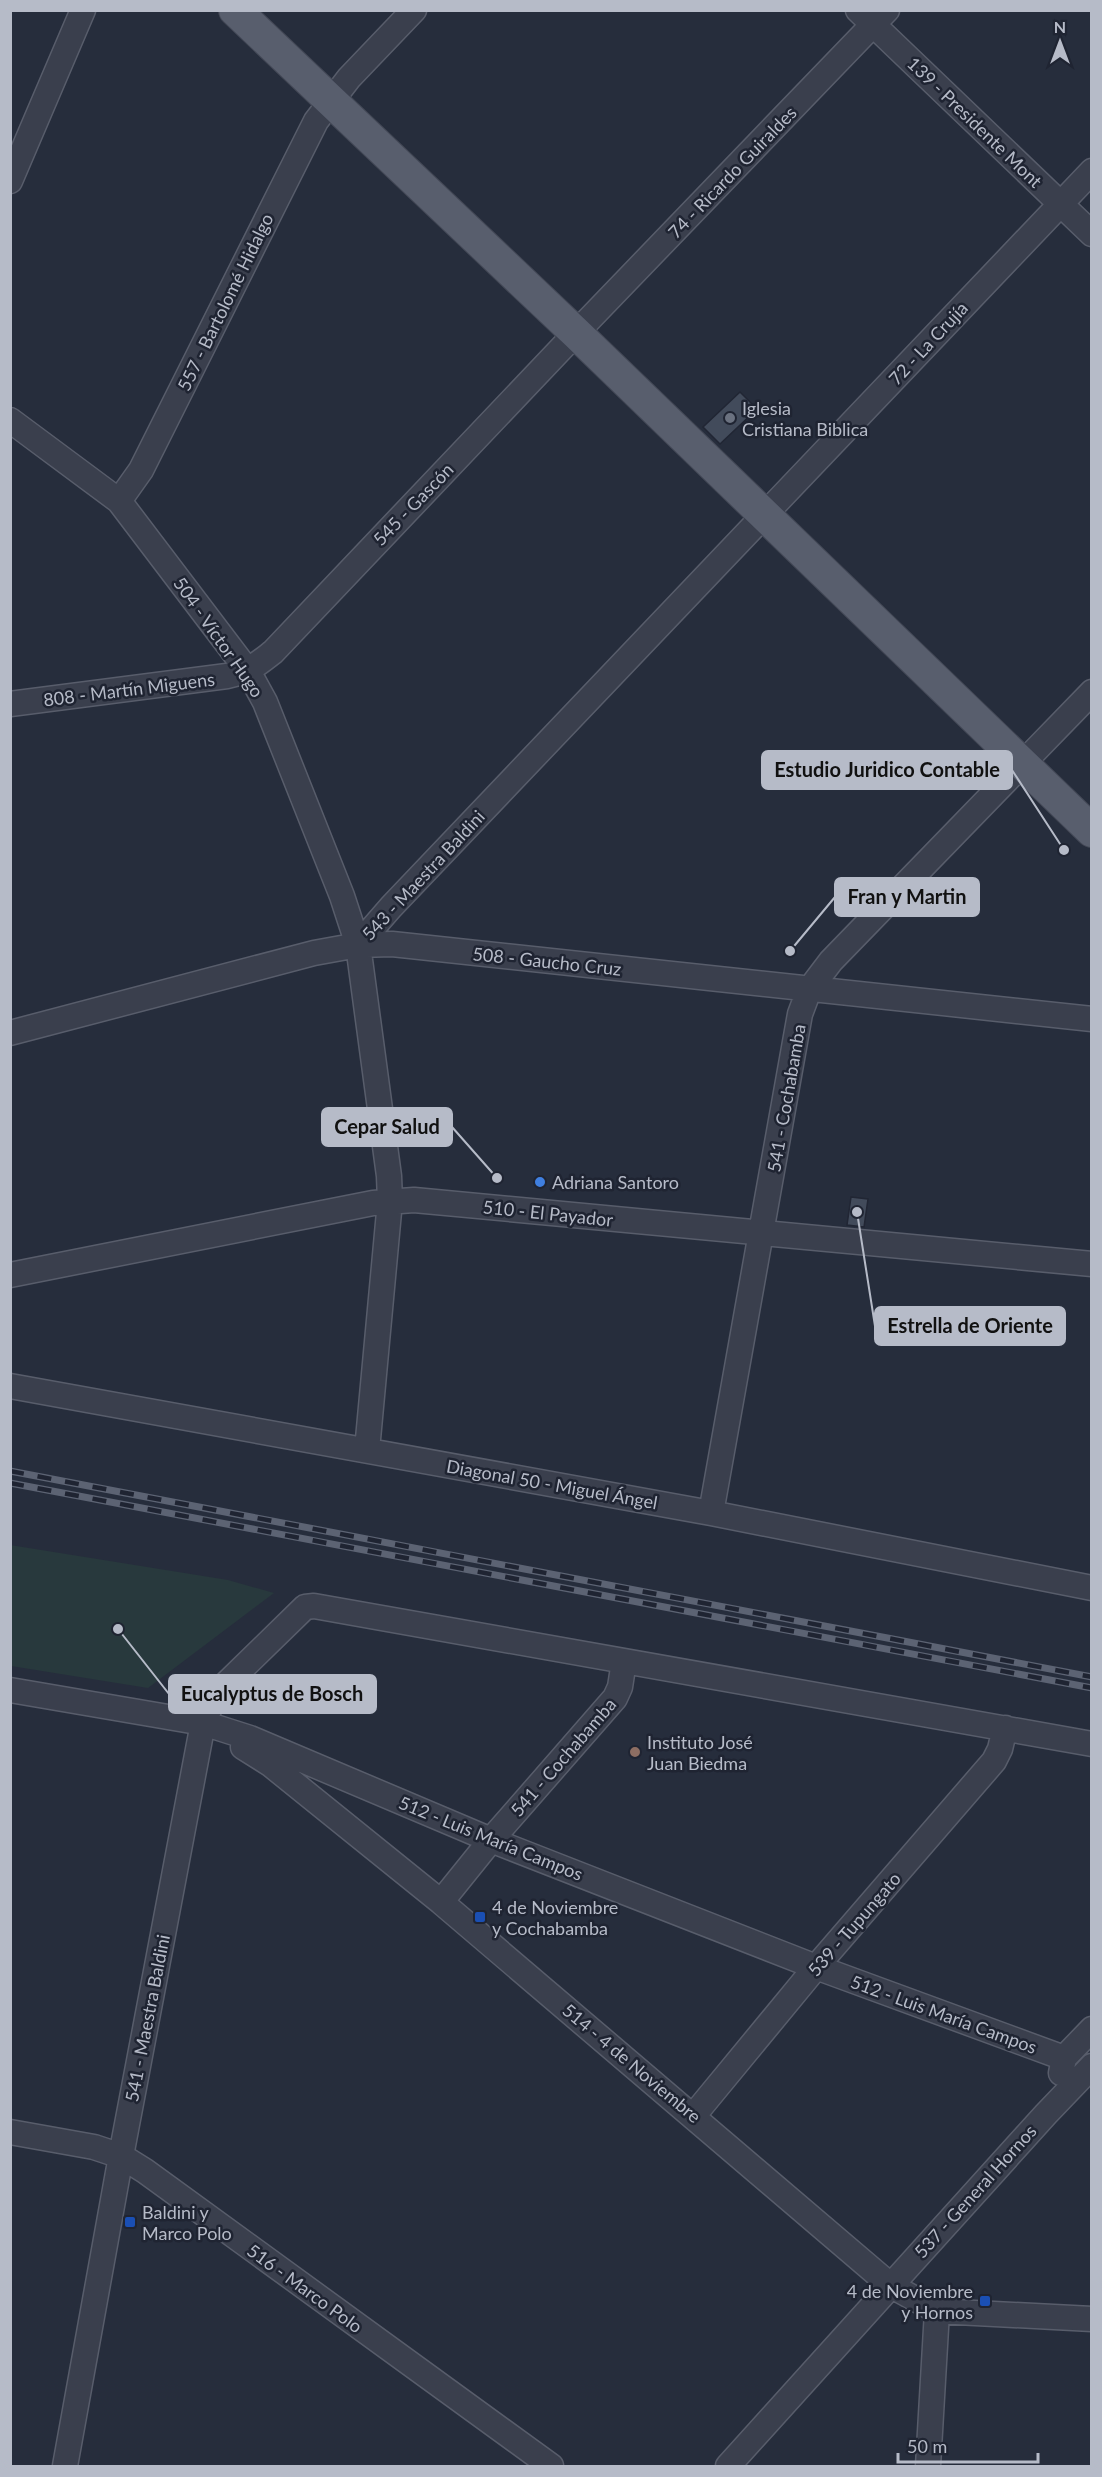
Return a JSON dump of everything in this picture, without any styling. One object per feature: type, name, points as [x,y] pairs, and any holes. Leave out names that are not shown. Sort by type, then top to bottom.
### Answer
[{"type":"main road","points":[[235,10],[576,333],[1092,831]]},
{"type":"street","points":[[10,181],[82,10]]},
{"type":"street","name":"557 - Bartolomé Hidalgo","points":[[119,501],[141,470],[306,137],[329,101],[414,10]]},
{"type":"street","name":"139 - Presidente Mont","points":[[873,15],[1092,234]]},
{"type":"street","name":"74 - Ricardo Guiraldes","points":[[576,333],[873,15]]},
{"type":"street","name":"72 - La Crujía","points":[[765,516],[1092,171]]},
{"type":"street","name":"545 - Gascón","points":[[248,672],[273,652],[576,333]]},
{"type":"street","name":"504 - Víctor Hugo","points":[[10,420],[119,501],[248,672],[270,713],[342,896],[358,945]]},
{"type":"street","name":"543 - Maestra Baldini","points":[[367,1450],[390,1201],[358,945],[391,907],[765,516]]},
{"type":"street","name":"808 - Martín Miguens","points":[[10,704],[248,672]]},
{"type":"street","name":"541 - Cochabamba","points":[[711,1513],[800,1014],[809,990],[831,961],[1092,692]]},
{"type":"street","name":"508 - Gaucho Cruz","points":[[10,1033],[314,953],[358,945],[392,944],[1092,1019]]},
{"type":"street","name":"510 - El Payador","points":[[10,1275],[390,1201],[414,1200],[1092,1264]]},
{"type":"street","name":"Diagonal 50 - Miguel Ángel","points":[[10,1386],[711,1513],[1092,1588]]},
{"type":"street","name":"541 - Maestra Baldini","points":[[65,2466],[203,1723],[213,1701],[223,1687],[305,1607],[314,1606],[624,1661]]},
{"type":"street","points":[[624,1661],[1092,1744]]},
{"type":"street","name":"541 - Cochabamba","points":[[441,1902],[491,1840],[615,1698],[620,1687],[624,1661]]},
{"type":"street","name":"512 - Luis María Campos","points":[[10,1690],[203,1723],[280,1749],[491,1840],[816,1967],[1064,2058]]},
{"type":"street","name":"514 - 4 de Noviembre","points":[[203,1723],[270,1764],[441,1902],[694,2115],[890,2285],[937,2311],[1092,2319]]},
{"type":"street","name":"539 - Tupungato","points":[[694,2115],[816,1967],[994,1761],[1000,1749],[1005,1728]]},
{"type":"street","points":[[1055,2104],[1064,2058],[1092,2030]]},
{"type":"street","name":"537 - General Hornos","points":[[728,2466],[1055,2104],[1088,2074]]},
{"type":"street","name":"516 - Marco Polo","points":[[10,2132],[94,2147],[121,2156],[145,2171],[551,2466]]},
{"type":"street","points":[[928,2466],[937,2311]]},
{"type":"shaded area","points":[[10,1545],[228,1580],[274,1593],[148,1688],[11,1666]]},
{"type":"building","name":"Iglesia Cristiana Biblica","points":[[740,392],[757,409],[720,444],[703,427]]},
{"type":"building","points":[[851,1197],[868,1199],[864,1227],[847,1225]]},
{"type":"railway","points":[[10,1471],[1092,1677]]},
{"type":"railway","points":[[10,1483],[1092,1688]]},
{"type":"place","name":"Iglesia Cristiana Biblica","points":[[730,418]]},
{"type":"place","name":"Estudio Juridico Contable","points":[[1064,850]]},
{"type":"place","name":"Fran y Martin","points":[[790,951]]},
{"type":"place","name":"Cepar Salud","points":[[497,1178]]},
{"type":"place","name":"Adriana Santoro","points":[[540,1182]]},
{"type":"place","name":"Estrella de Oriente","points":[[857,1212]]},
{"type":"place","name":"Eucalyptus de Bosch","points":[[118,1629]]},
{"type":"place","name":"Instituto José Juan Biedma","points":[[635,1752]]},
{"type":"place","name":"4 de Noviembre y Cochabamba","points":[[480,1917]]},
{"type":"place","name":"Baldini y Marco Polo","points":[[130,2222]]},
{"type":"place","name":"4 de Noviembre y Hornos","points":[[985,2301]]}]
